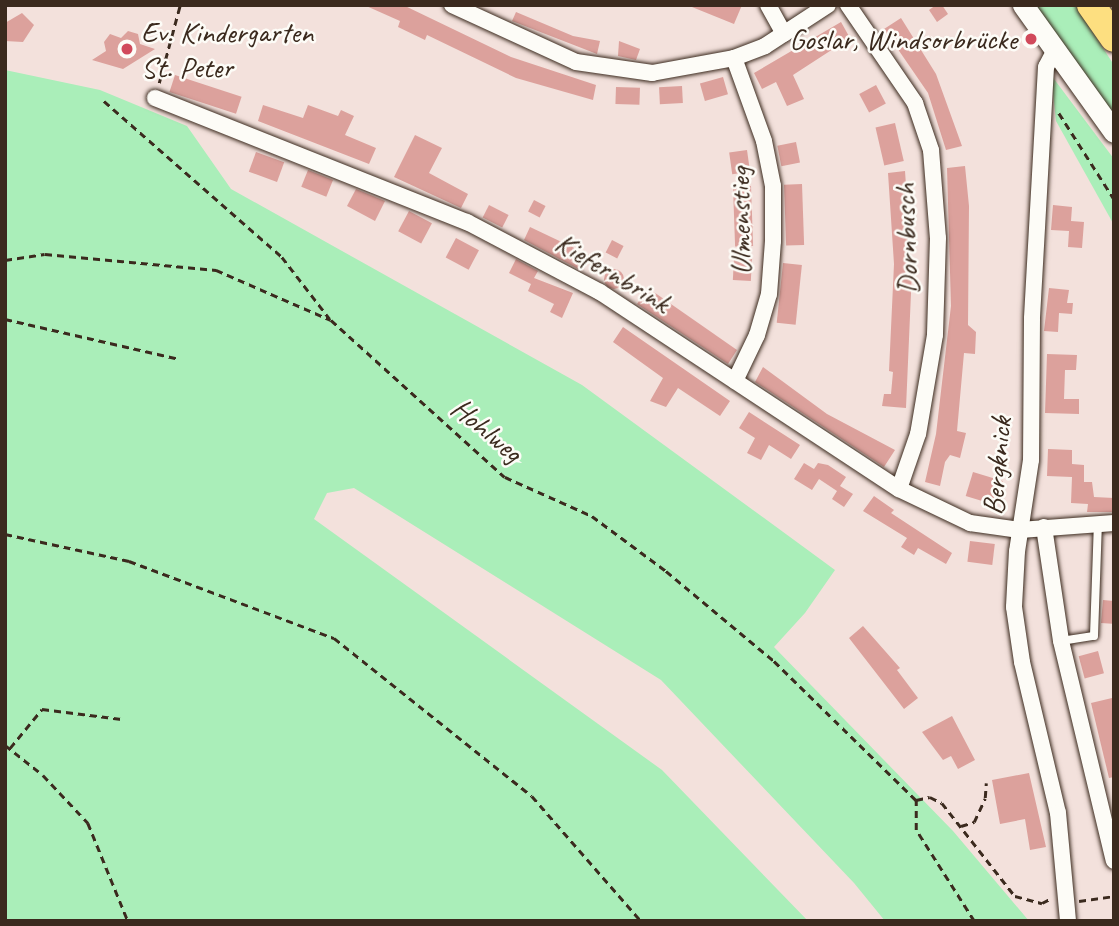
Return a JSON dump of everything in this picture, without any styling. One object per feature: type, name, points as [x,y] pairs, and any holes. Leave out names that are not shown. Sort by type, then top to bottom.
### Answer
[{"type":"highway","points":[[1091,5],[1114,38]]},
{"type":"street","points":[[452,5],[576,62],[652,73],[734,58],[784,34],[828,5]]},
{"type":"street","points":[[768,5],[784,34]]},
{"type":"street","name":"Dornbusch","points":[[848,5],[915,103],[931,150],[938,238],[935,335],[918,434],[900,489]]},
{"type":"street","points":[[1023,5],[1114,132]]},
{"type":"street","name":"Bergknick","points":[[1055,50],[1046,67],[1032,318],[1031,460],[1020,530],[1014,607],[1022,662],[1058,813],[1068,921]]},
{"type":"street","name":"Ulmenstieg","points":[[734,58],[764,141],[773,186],[773,241],[766,304],[735,381]]},
{"type":"street","name":"Kiefernbrink","points":[[155,98],[327,163],[467,222],[600,292],[900,489],[970,523],[1020,530],[1106,524]]},
{"type":"street","points":[[1044,527],[1061,641],[1114,861]]},
{"type":"lane","points":[[1061,641],[1094,636],[1106,524]]},
{"type":"path","points":[[155,98],[180,5]]},
{"type":"path","points":[[1044,99],[1058,111],[1114,200]]},
{"type":"path","points":[[104,101],[282,257],[331,320]]},
{"type":"path","name":"Hohlweg","points":[[5,260],[45,254],[216,270],[331,320],[505,477],[592,516],[666,571],[774,661],[916,800]]},
{"type":"path","points":[[5,319],[179,359]]},
{"type":"path","points":[[5,534],[129,561],[334,638],[532,796],[641,921]]},
{"type":"path","points":[[10,748],[42,709],[121,719]]},
{"type":"path","points":[[5,745],[43,775],[88,823],[128,921]]},
{"type":"path","points":[[961,826],[974,822],[985,798],[986,783]]},
{"type":"path","points":[[974,921],[916,830],[916,800],[930,797],[942,803],[1015,896],[1042,903],[1064,884]]},
{"type":"path","points":[[1088,901],[1114,896]]},
{"type":"green space","points":[[1032,5],[1075,5],[1114,65],[1114,115]]},
{"type":"green space","points":[[5,70],[100,90],[187,126],[231,189],[582,385],[835,570],[805,613],[774,647],[953,831],[1029,921],[885,921],[854,883],[661,680],[354,488],[327,493],[314,519],[662,770],[808,921],[5,921]]},
{"type":"green space","points":[[1051,75],[1114,159],[1114,225],[1056,121]]},
{"type":"building","points":[[364,5],[403,5],[511,57],[596,85],[593,100],[516,78],[427,35],[425,40],[398,27],[400,21]]},
{"type":"building","points":[[687,5],[742,5],[734,24]]},
{"type":"building","points":[[936,5],[942,5],[948,14],[937,22],[929,10]]},
{"type":"building","points":[[516,12],[573,36],[600,41],[597,54],[512,21]]},
{"type":"building","points":[[22,13],[34,25],[23,42],[5,41],[5,23]]},
{"type":"building","points":[[901,18],[936,74],[962,146],[946,150],[928,93],[884,29]]},
{"type":"building","points":[[841,22],[850,38],[793,75],[804,99],[787,106],[776,82],[762,89],[754,73]]},
{"type":"building","name":"Ev. Kindergarten St. Peter","points":[[128,31],[138,34],[140,44],[155,49],[123,69],[92,60],[106,51],[104,42],[110,34],[121,38]]},
{"type":"building","points":[[619,41],[640,49],[636,60],[618,56]]},
{"type":"building","points":[[175,75],[242,97],[236,114],[169,92]]},
{"type":"building","points":[[723,77],[728,94],[705,101],[700,84]]},
{"type":"building","points":[[876,85],[886,104],[869,112],[859,94]]},
{"type":"building","points":[[682,86],[683,103],[660,104],[659,87]]},
{"type":"building","points":[[616,87],[640,88],[639,105],[615,104]]},
{"type":"building","points":[[263,105],[303,118],[308,105],[338,116],[341,110],[354,116],[345,135],[376,148],[369,164],[258,121]]},
{"type":"building","points":[[895,123],[904,161],[884,165],[876,127]]},
{"type":"building","points":[[415,135],[442,148],[429,173],[468,194],[461,208],[394,177]]},
{"type":"building","points":[[796,142],[800,163],[781,166],[777,146]]},
{"type":"building","points":[[747,150],[750,172],[732,174],[729,153]]},
{"type":"building","points":[[256,152],[284,162],[277,182],[249,172]]},
{"type":"building","points":[[965,166],[969,206],[968,325],[976,332],[975,354],[964,353],[957,431],[966,433],[960,458],[950,455],[945,462],[940,486],[925,482],[936,434],[951,306],[947,168]]},
{"type":"building","points":[[308,170],[333,180],[326,197],[301,187]]},
{"type":"building","points":[[905,171],[912,270],[906,408],[882,406],[884,394],[891,394],[893,372],[889,371],[894,264],[888,173]]},
{"type":"building","points":[[802,184],[804,245],[786,246],[784,185]]},
{"type":"building","points":[[751,186],[753,246],[735,247],[733,187]]},
{"type":"building","points":[[356,189],[385,201],[375,221],[347,206]]},
{"type":"building","points":[[534,200],[546,206],[540,217],[528,212]]},
{"type":"building","points":[[489,205],[509,215],[502,227],[483,217]]},
{"type":"building","points":[[1053,205],[1072,207],[1071,221],[1084,222],[1082,248],[1068,247],[1069,231],[1051,230]]},
{"type":"building","points":[[409,211],[432,223],[421,244],[398,231]]},
{"type":"building","points":[[530,227],[589,255],[582,271],[524,240]]},
{"type":"building","points":[[456,238],[479,250],[469,270],[446,257]]},
{"type":"building","points":[[612,240],[624,246],[617,258],[606,252]]},
{"type":"building","points":[[734,258],[752,259],[751,281],[733,280]]},
{"type":"building","points":[[516,259],[538,271],[534,278],[573,293],[562,318],[550,312],[554,304],[528,291],[531,284],[509,273]]},
{"type":"building","points":[[783,263],[802,265],[796,325],[777,323]]},
{"type":"building","points":[[614,269],[621,272],[624,279],[621,286],[614,289],[607,286],[604,279],[607,272]]},
{"type":"building","points":[[648,288],[737,350],[728,364],[637,304]]},
{"type":"building","points":[[1049,288],[1069,290],[1067,303],[1073,303],[1072,314],[1059,313],[1058,332],[1044,331]]},
{"type":"building","points":[[623,327],[730,401],[720,416],[678,388],[666,407],[650,401],[663,378],[613,342]]},
{"type":"building","points":[[1047,354],[1077,355],[1076,370],[1065,370],[1064,399],[1079,399],[1079,414],[1045,413]]},
{"type":"building","points":[[763,367],[827,414],[895,450],[884,467],[755,382]]},
{"type":"building","points":[[749,412],[800,445],[791,459],[769,445],[761,460],[747,453],[755,438],[739,428]]},
{"type":"building","points":[[1048,449],[1072,450],[1072,464],[1084,465],[1084,482],[1092,482],[1094,497],[1114,498],[1114,512],[1087,512],[1088,504],[1071,503],[1072,477],[1047,476]]},
{"type":"building","points":[[804,463],[814,469],[818,463],[828,465],[846,477],[840,486],[853,494],[844,507],[832,499],[837,491],[819,479],[812,490],[794,479]]},
{"type":"building","points":[[973,472],[1003,481],[995,505],[966,496]]},
{"type":"building","points":[[874,496],[894,510],[891,513],[952,553],[946,564],[918,548],[914,555],[901,547],[907,538],[863,511]]},
{"type":"building","points":[[970,541],[995,544],[992,565],[967,562]]},
{"type":"building","points":[[1103,600],[1114,601],[1112,624],[1101,623]]},
{"type":"building","points":[[863,626],[900,668],[897,670],[918,698],[904,709],[849,638]]},
{"type":"building","points":[[1098,651],[1104,673],[1085,678],[1079,656]]},
{"type":"building","points":[[1112,698],[1114,777],[1109,778],[1091,703]]},
{"type":"building","points":[[952,716],[975,760],[958,769],[951,756],[943,760],[922,732]]},
{"type":"building","points":[[1029,773],[1046,847],[1030,850],[1025,819],[1000,824],[992,780]]},
{"type":"place","name":"Goslar, Windsorbrücke","points":[[1031,39]]},
{"type":"place","name":"Ev. Kindergarten St. Peter","points":[[127,49]]}]
